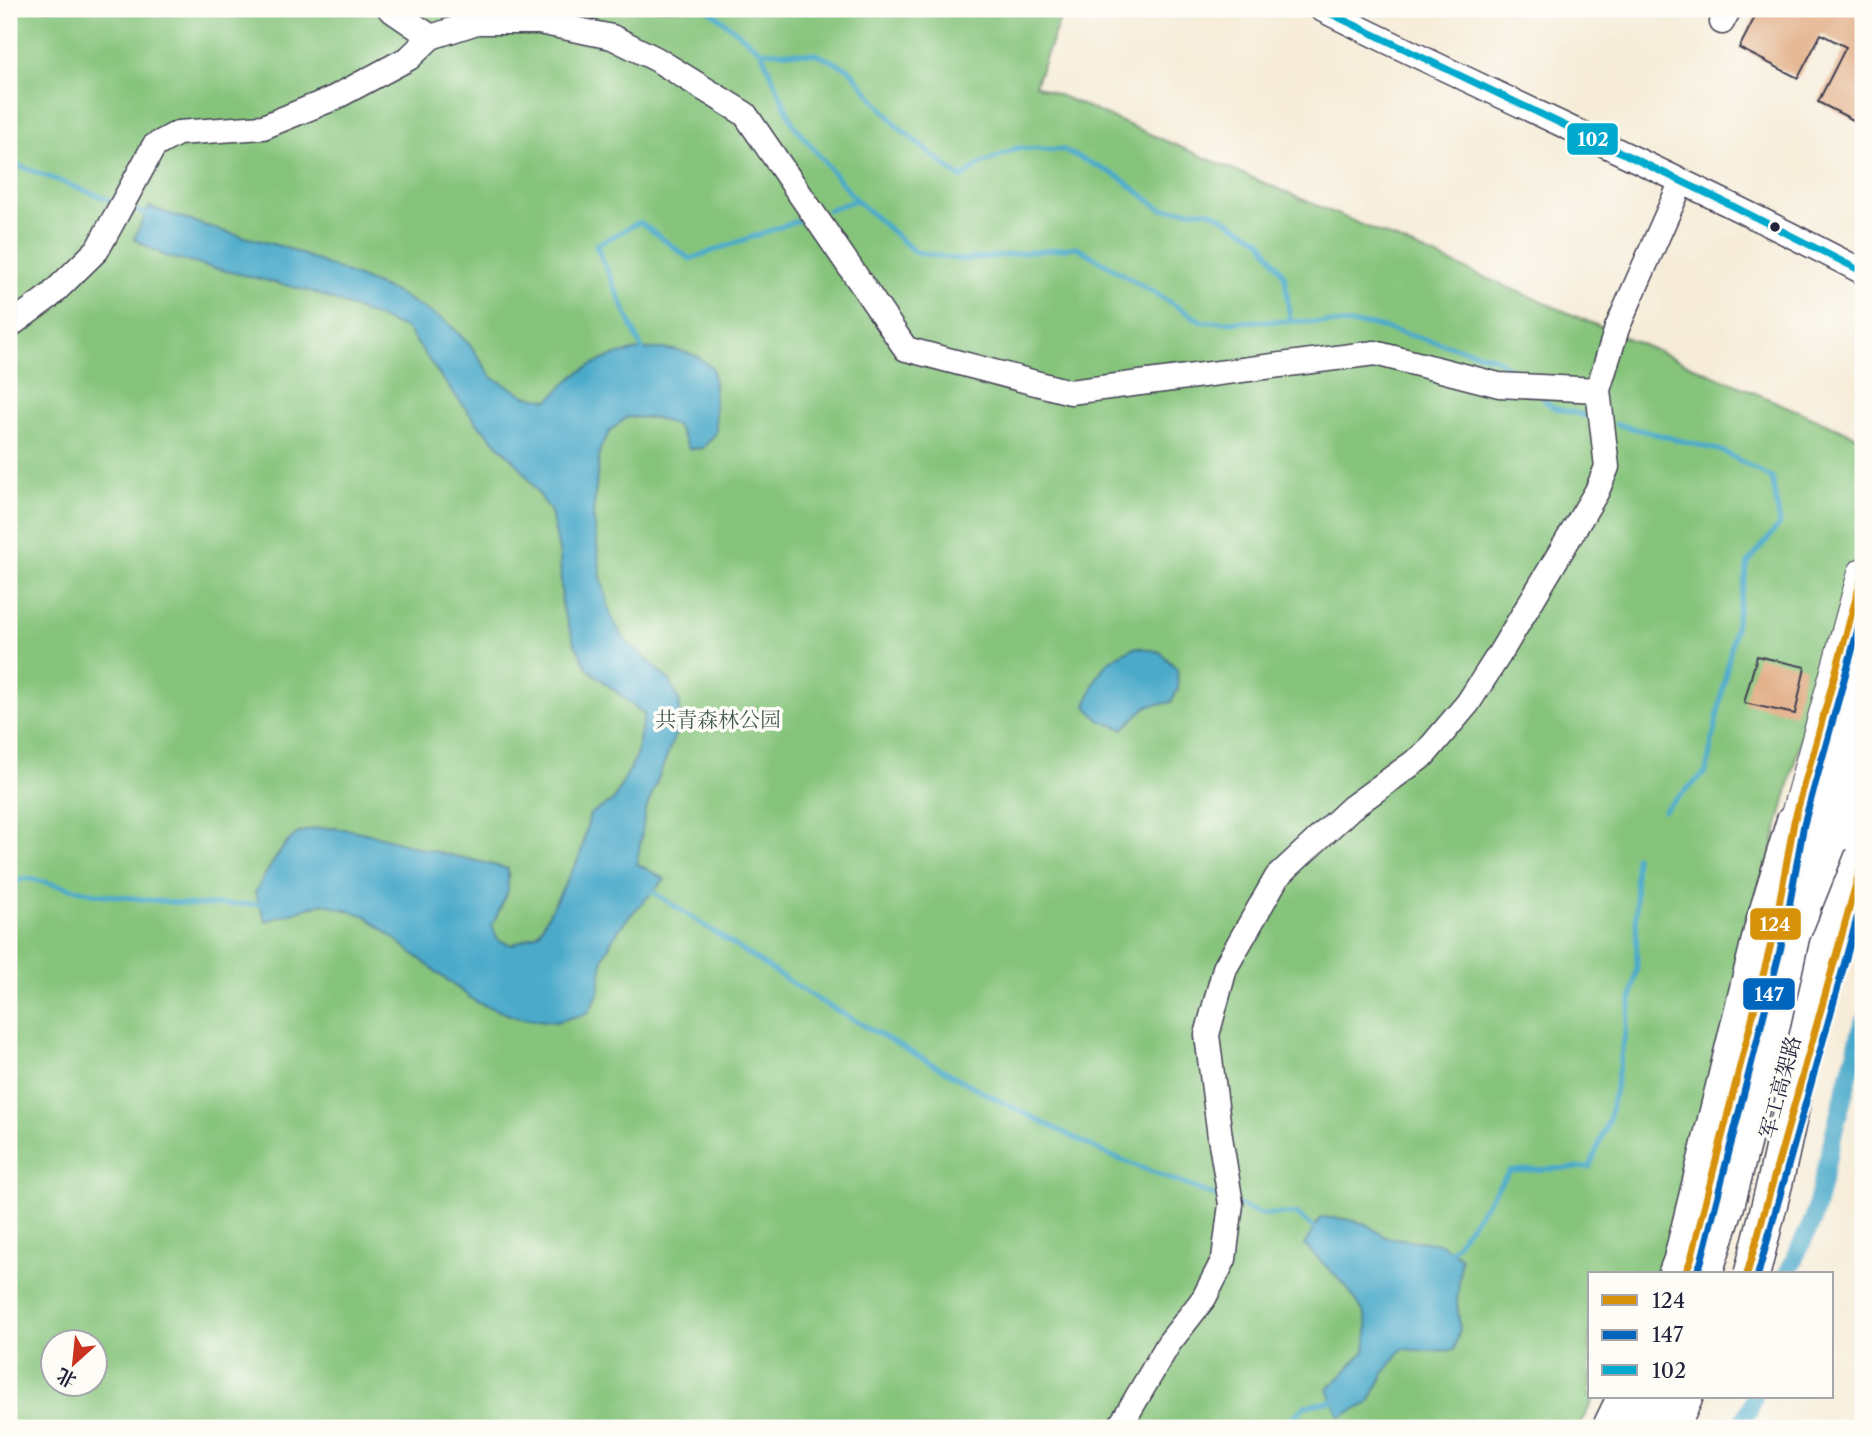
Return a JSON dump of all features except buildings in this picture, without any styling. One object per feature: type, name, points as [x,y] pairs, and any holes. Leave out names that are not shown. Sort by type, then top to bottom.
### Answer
[{"type":"highway","name":"军工高架路","points":[[1705,1272],[1727,1205],[1863,672]]},
{"type":"highway","name":"军工高架路","points":[[1730,1272],[1863,778]]},
{"type":"highway","points":[[1677,1272],[1763,925],[1794,821]]},
{"type":"highway","points":[[1750,1272],[1776,1178],[1827,946],[1863,857]]},
{"type":"highway","points":[[1611,1428],[1626,1398]]},
{"type":"highway","points":[[1641,1428],[1656,1398]]},
{"type":"highway","points":[[1671,1428],[1685,1398]]},
{"type":"highway","points":[[1695,1428],[1708,1398]]},
{"type":"main road","points":[[1686,1272],[1774,933],[1794,821],[1863,573]]},
{"type":"main road","points":[[1687,1428],[1702,1398]]},
{"type":"street","points":[[390,9],[431,37]]},
{"type":"street","points":[[1321,9],[1775,226],[1863,272]]},
{"type":"street","points":[[9,326],[50,296],[97,250],[154,146],[178,133],[263,127],[334,98],[409,58],[431,37],[477,22],[539,22],[612,37],[656,59],[745,114],[906,349],[1070,392],[1375,353],[1499,385],[1598,390]]},
{"type":"street","points":[[1119,1428],[1169,1343],[1204,1298],[1224,1259],[1231,1204],[1207,1035],[1225,968],[1276,877],[1351,808],[1424,755],[1468,703],[1597,491],[1606,467],[1598,390],[1617,328],[1682,181]]},
{"type":"green space","name":"共青森林公园","points":[[9,9],[1064,9],[1035,85],[1863,439],[1861,539],[1801,738],[1665,1272],[1588,1272],[1588,1398],[1594,1398],[1578,1428],[9,1428]]},
{"type":"water","points":[[149,207],[222,231],[284,247],[397,293],[448,323],[470,345],[492,377],[526,396],[549,400],[573,377],[590,366],[619,354],[635,351],[666,349],[681,352],[696,356],[713,369],[716,433],[703,448],[689,449],[677,426],[656,418],[627,417],[610,431],[600,449],[593,515],[601,576],[611,617],[625,640],[671,682],[680,704],[677,730],[645,812],[637,864],[665,879],[626,920],[613,938],[603,958],[599,992],[588,1013],[556,1022],[518,1018],[476,1002],[366,916],[323,903],[266,921],[255,893],[274,860],[299,833],[328,828],[362,832],[508,869],[508,891],[492,926],[498,940],[512,945],[538,934],[580,856],[590,814],[613,801],[636,757],[644,714],[588,669],[575,644],[562,607],[560,556],[551,512],[521,468],[477,423],[407,329],[313,292],[165,256],[134,239]]},
{"type":"water","points":[[1137,647],[1160,652],[1177,669],[1178,689],[1171,702],[1147,706],[1123,729],[1099,720],[1086,706],[1098,676],[1108,662]]},
{"type":"water","points":[[1321,1217],[1366,1224],[1385,1237],[1441,1244],[1461,1258],[1457,1303],[1460,1329],[1454,1350],[1402,1349],[1384,1373],[1368,1404],[1339,1417],[1328,1389],[1365,1351],[1367,1323],[1364,1313],[1350,1292],[1304,1245]]},
{"type":"waterway","points":[[708,9],[761,51],[816,54],[849,69],[898,127],[961,178],[981,164],[1017,148],[1064,150],[1119,177],[1161,209],[1211,211],[1261,240],[1285,277],[1290,321]]},
{"type":"waterway","points":[[761,51],[793,124],[856,200]]},
{"type":"waterway","points":[[9,162],[115,202]]},
{"type":"waterway","points":[[828,210],[856,200],[915,252],[962,260],[1077,247],[1203,322],[1290,321],[1372,325],[1496,358],[1513,373]]},
{"type":"waterway","points":[[128,207],[151,216]]},
{"type":"waterway","points":[[645,356],[596,245],[640,222],[690,259],[800,220]]},
{"type":"waterway","points":[[1544,400],[1553,407],[1586,416]]},
{"type":"waterway","points":[[1616,424],[1722,451],[1772,478],[1780,524],[1748,563],[1706,772],[1664,810]]},
{"type":"waterway","points":[[1448,1255],[1510,1171],[1590,1167],[1610,1116],[1637,968],[1635,857]]},
{"type":"waterway","points":[[9,883],[26,878],[97,894],[195,905],[259,904]]},
{"type":"waterway","points":[[653,892],[815,998],[988,1095],[1111,1156],[1223,1199]]},
{"type":"waterway","points":[[1788,1272],[1813,1220],[1863,1023]]},
{"type":"waterway","points":[[1239,1205],[1260,1214],[1296,1214],[1319,1232]]},
{"type":"waterway","points":[[1739,1428],[1754,1398]]},
{"type":"waterway","points":[[1282,1428],[1305,1406],[1339,1400]]},
{"type":"transit line","name":"102","points":[[1321,9],[1729,204],[1863,272]]},
{"type":"transit line","name":"124","points":[[1686,1272],[1774,932],[1794,822],[1863,573]]},
{"type":"transit line","name":"147","points":[[1697,1272],[1784,935],[1804,824],[1863,611]]},
{"type":"transit line","name":"124","points":[[1748,1272],[1863,859]]},
{"type":"transit line","name":"147","points":[[1759,1272],[1863,897]]}]
